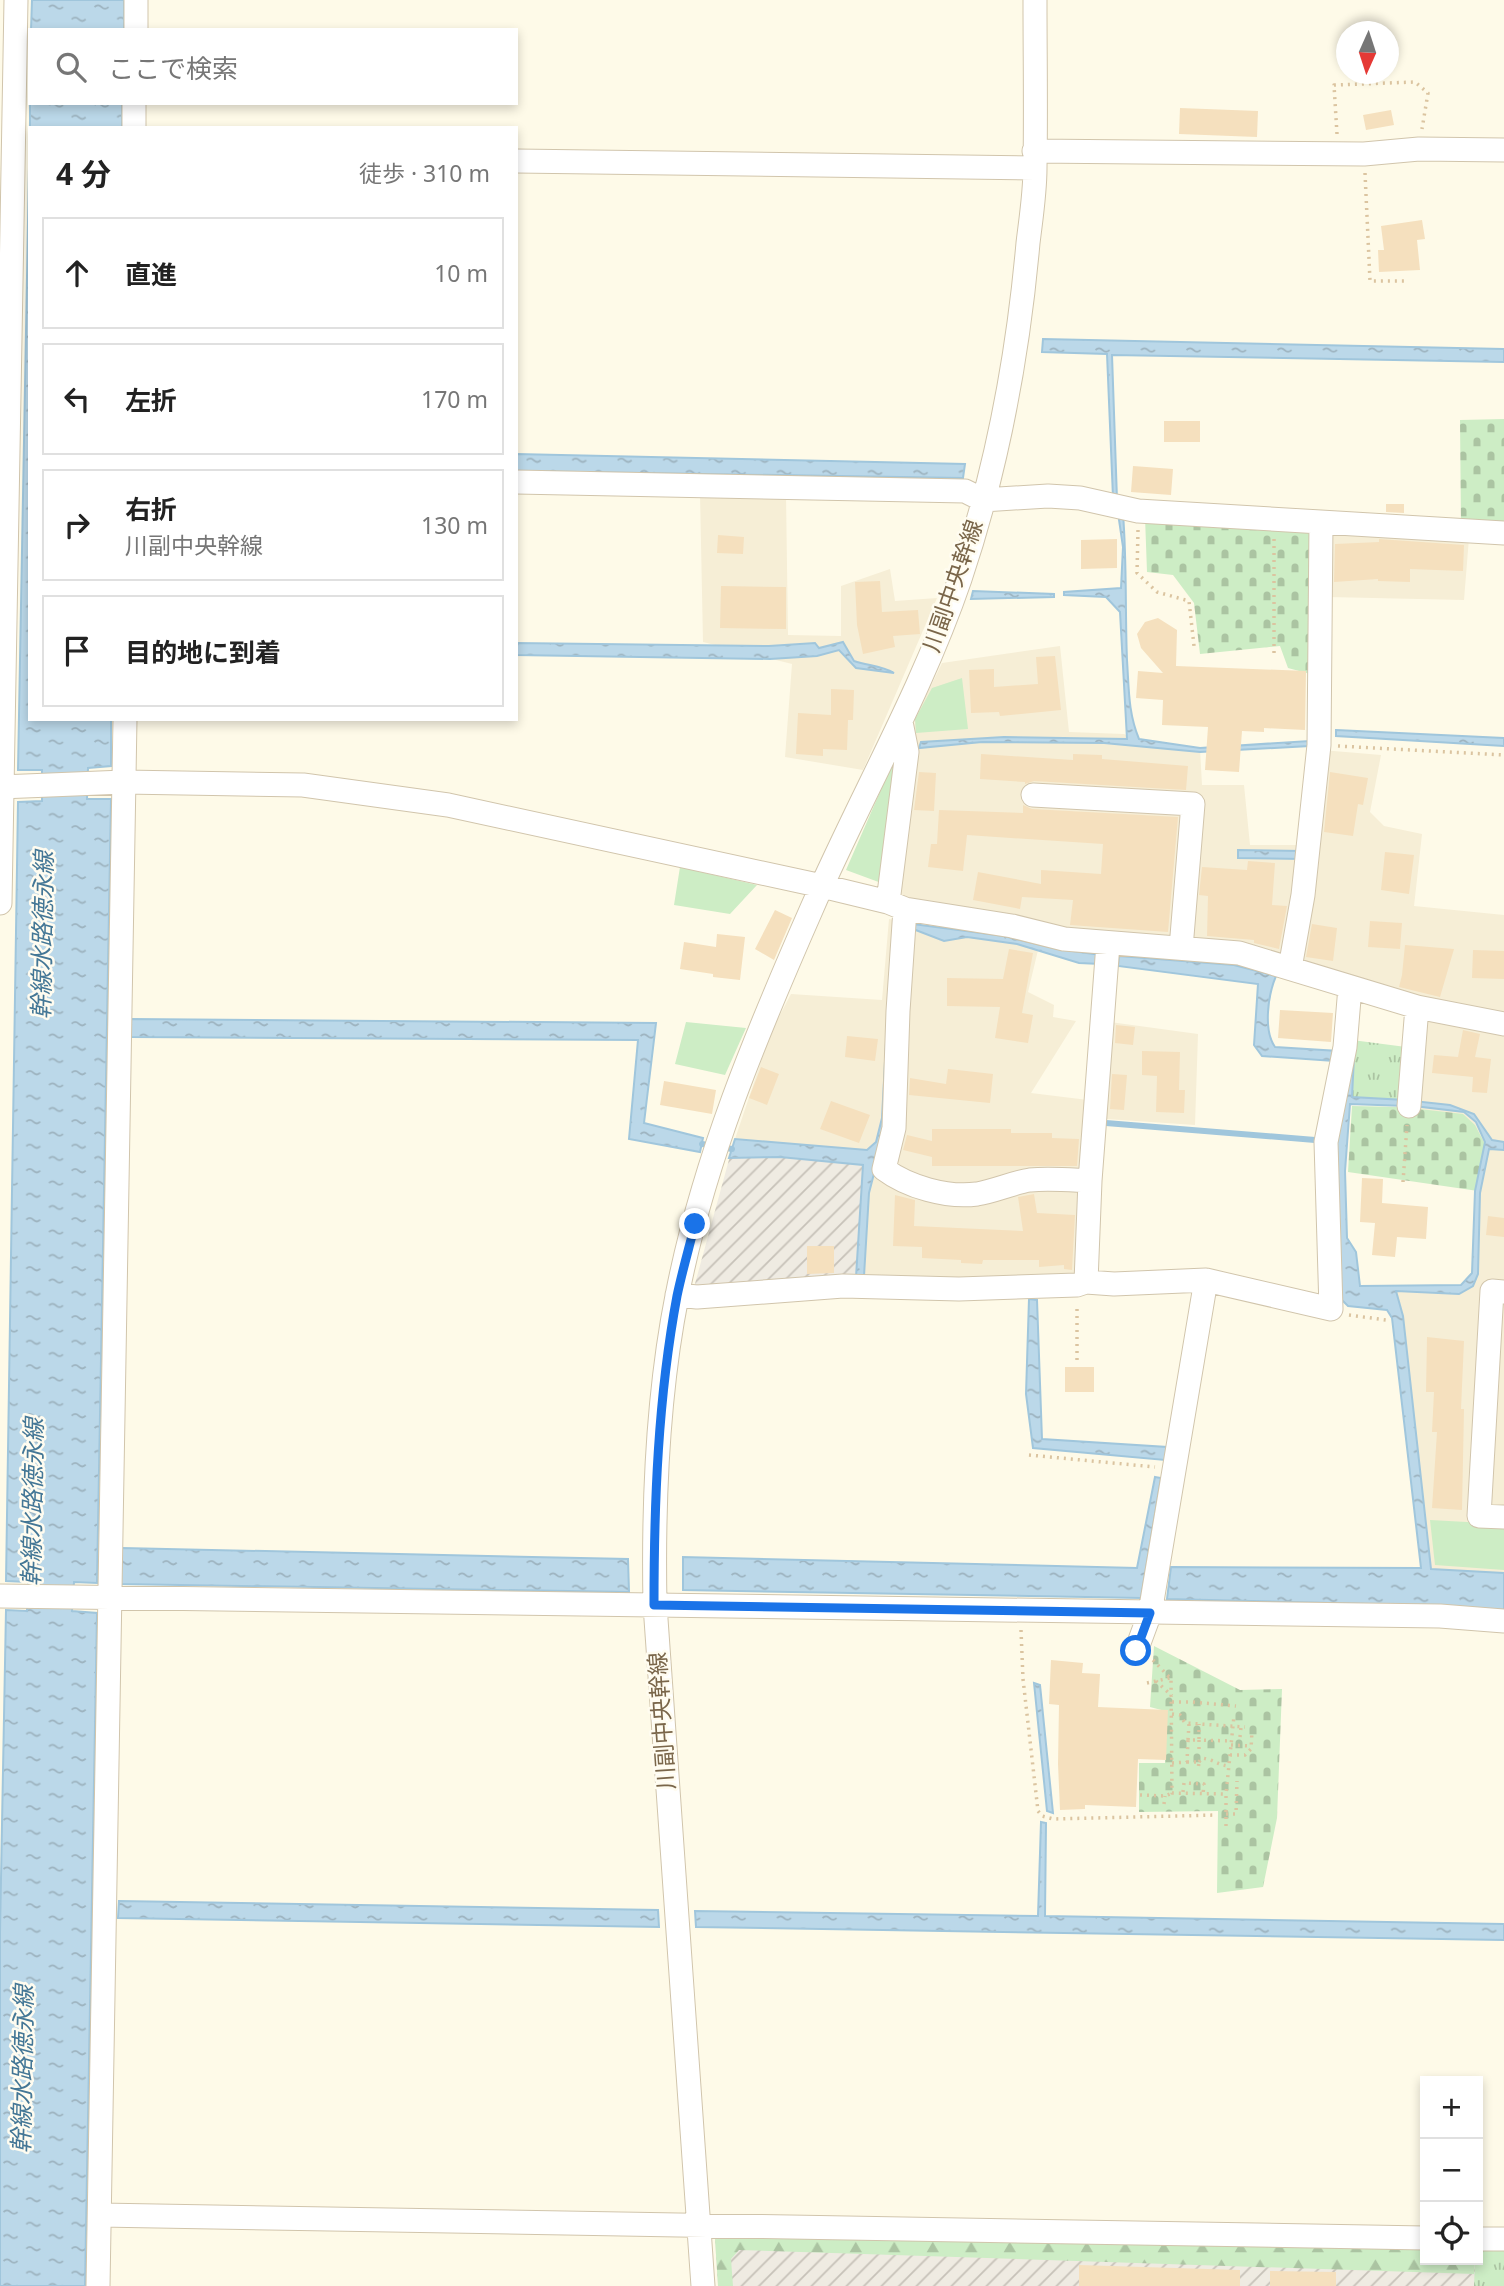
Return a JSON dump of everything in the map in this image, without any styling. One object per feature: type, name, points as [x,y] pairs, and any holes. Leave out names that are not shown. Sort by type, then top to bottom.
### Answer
[{"type":"street","points":[[0,903],[4,433],[14,152],[16,0]]},
{"type":"street","points":[[136,0],[136,28]]},
{"type":"street","name":"川副中央幹線","points":[[703,2286],[654,1605],[659,1442],[667,1361],[677,1295],[695,1224],[721,1135],[758,1033],[822,886],[901,722],[959,581],[983,500],[1024,297],[1035,160],[1035,0]]},
{"type":"street","points":[[134,105],[134,126]]},
{"type":"street","points":[[518,161],[1035,160],[1364,154],[1419,149],[1504,150]]},
{"type":"street","points":[[518,482],[965,491],[983,500],[1048,496],[1080,498],[1138,510],[1504,533]]},
{"type":"street","points":[[1290,968],[1303,895],[1319,745],[1321,523]]},
{"type":"street","points":[[98,2286],[125,721]]},
{"type":"street","points":[[901,722],[907,752],[897,905],[898,1012],[894,1128],[884,1169],[899,1181],[955,1195],[978,1194],[1028,1181],[1090,1181]]},
{"type":"street","points":[[1,787],[124,782],[303,785],[448,804],[897,905],[1012,926],[1064,939],[1239,953],[1417,1007],[1504,1024]]},
{"type":"street","points":[[1033,795],[1193,804],[1181,948]]},
{"type":"street","points":[[1082,1283],[1108,944]]},
{"type":"street","points":[[677,1295],[697,1297],[844,1286],[959,1289],[1206,1280],[1331,1308],[1326,1142],[1345,1047],[1350,987]]},
{"type":"street","points":[[1409,1106],[1417,1007]]},
{"type":"street","points":[[1137,1647],[1150,1613],[1206,1280]]},
{"type":"street","points":[[1504,1292],[1492,1291],[1479,1516],[1504,1517]]},
{"type":"street","points":[[0,1596],[1440,1616],[1504,1621]]},
{"type":"street","points":[[100,2215],[1420,2238]]},
{"type":"street","points":[[1483,2239],[1504,2239]]},
{"type":"path","points":[[1338,154],[1334,85],[1415,82],[1428,93],[1419,149]]},
{"type":"path","points":[[1364,154],[1370,281],[1405,281]]},
{"type":"path","points":[[1138,510],[1137,573],[1157,592],[1189,601],[1194,646]]},
{"type":"path","points":[[1273,519],[1274,653]]},
{"type":"path","points":[[1319,745],[1504,755]]},
{"type":"path","points":[[1404,1182],[1409,1106]]},
{"type":"path","points":[[1077,1360],[1082,1283]]},
{"type":"path","points":[[1331,1308],[1349,1315],[1386,1320]]},
{"type":"path","points":[[1029,1455],[1175,1469]]},
{"type":"path","points":[[1020,1611],[1023,1679],[1038,1811],[1053,1819],[1217,1815]]},
{"type":"path","points":[[1137,1647],[1170,1678],[1171,1793]]},
{"type":"path","points":[[1147,1683],[1170,1678]]},
{"type":"path","points":[[1156,1681],[1172,1696]]},
{"type":"path","points":[[1172,1702],[1236,1706]]},
{"type":"path","points":[[1172,1714],[1180,1715],[1185,1723],[1189,1724],[1243,1727],[1240,1737]]},
{"type":"path","points":[[1226,1826],[1226,1794],[1234,1716]]},
{"type":"path","points":[[1187,1762],[1189,1724]]},
{"type":"path","points":[[1199,1724],[1199,1749]]},
{"type":"path","points":[[1252,1731],[1253,1756]]},
{"type":"path","points":[[1188,1740],[1251,1747]]},
{"type":"path","points":[[1230,1755],[1245,1755],[1251,1747]]},
{"type":"path","points":[[1198,1770],[1202,1758],[1214,1759],[1220,1765],[1229,1766]]},
{"type":"path","points":[[1172,1763],[1199,1762]]},
{"type":"path","points":[[1226,1814],[1236,1815],[1237,1787],[1235,1779],[1228,1776]]},
{"type":"path","points":[[1183,1793],[1184,1783],[1204,1784],[1203,1794]]},
{"type":"path","points":[[1227,1787],[1237,1787]]},
{"type":"path","points":[[1140,1795],[1226,1794]]},
{"type":"path","points":[[1164,1804],[1165,1796]]},
{"type":"shaded area","points":[[700,493],[786,495],[788,635],[841,636],[841,586],[890,569],[895,601],[937,598],[863,770],[785,757],[792,664],[703,642]]},
{"type":"shaded area","points":[[1327,527],[1469,538],[1464,600],[1328,597]]},
{"type":"shaded area","points":[[1060,646],[1069,732],[1124,734],[1143,742],[1200,749],[1202,785],[1244,785],[1250,845],[1299,845],[1310,749],[1381,755],[1370,812],[1384,826],[1422,834],[1414,906],[1504,915],[1504,1016],[1440,1008],[1237,948],[1070,934],[921,904],[895,892],[915,719],[942,663]]},
{"type":"shaded area","points":[[889,919],[1039,946],[1028,992],[1054,1005],[1053,1017],[1076,1021],[1031,1093],[1088,1100],[1110,1022],[1198,1034],[1195,1125],[1092,1118],[1082,1283],[861,1279],[866,1159],[733,1145],[771,1032],[791,994],[882,1000]]},
{"type":"shaded area","points":[[1409,1014],[1504,1034],[1504,1578],[1428,1574],[1391,1288],[1463,1288],[1473,1274],[1478,1191],[1402,1107]]},
{"type":"shaded area","points":[[733,1145],[867,1159],[861,1279],[693,1291]]},
{"type":"shaded area","points":[[715,2239],[1420,2258],[1420,2265],[1483,2265],[1504,2286],[718,2286]]},
{"type":"green space","points":[[1504,419],[1504,527],[1461,525],[1460,420]]},
{"type":"green space","points":[[1145,517],[1316,528],[1314,675],[1288,668],[1280,646],[1200,654],[1194,603],[1173,575],[1147,572]]},
{"type":"green space","points":[[962,678],[968,729],[916,733],[915,719],[932,688]]},
{"type":"green space","points":[[902,761],[884,884],[846,870],[893,762]]},
{"type":"green space","points":[[680,867],[757,885],[730,914],[674,905]]},
{"type":"green space","points":[[686,1022],[746,1028],[725,1075],[675,1064]]},
{"type":"green space","points":[[1352,1040],[1406,1047],[1403,1100],[1351,1097],[1354,1057]]},
{"type":"green space","points":[[1352,1106],[1402,1107],[1463,1114],[1475,1125],[1487,1148],[1478,1191],[1348,1172]]},
{"type":"green space","points":[[1430,1520],[1504,1524],[1504,1570],[1435,1565]]},
{"type":"green space","points":[[1154,1646],[1240,1690],[1282,1689],[1277,1818],[1263,1887],[1217,1893],[1218,1811],[1139,1812],[1139,1763],[1165,1763],[1165,1711],[1150,1707]]},
{"type":"green space","points":[[721,2233],[1420,2247],[1420,2265],[1475,2265],[1474,2274],[739,2250],[731,2259],[733,2286],[718,2286],[715,2239]]},
{"type":"green space","points":[[1483,2248],[1504,2249],[1504,2286],[1474,2286],[1475,2265],[1483,2265]]},
{"type":"water","points":[[32,0],[124,0],[124,28],[31,28]]},
{"type":"water","points":[[30,105],[122,105],[122,126],[30,126]]},
{"type":"water","name":"幹線水路徳永線","points":[[28,222],[28,721],[111,721],[111,766],[88,768],[87,799],[111,799],[97,1583],[74,1582],[72,1611],[97,1613],[85,2286],[0,2286],[0,1932],[6,1610],[27,1611],[28,1582],[6,1581],[18,802],[42,801],[42,770],[18,770]]},
{"type":"water","points":[[1043,339],[1504,349],[1504,362],[1112,355],[1117,499],[1113,497],[1107,354],[1042,352]]},
{"type":"water","points":[[518,454],[965,464],[963,478],[518,471]]},
{"type":"water","points":[[1118,513],[1123,514],[1130,700],[1139,739],[1200,748],[1309,741],[1309,746],[1200,752],[1104,743],[982,742],[919,748],[921,742],[1004,737],[1127,739],[1120,612],[1106,597],[1064,595],[1064,592],[1121,588],[1123,547]]},
{"type":"water","points":[[973,591],[1054,594],[1054,597],[971,599]]},
{"type":"water","points":[[843,642],[854,661],[894,673],[856,668],[839,650],[817,656],[770,659],[518,655],[518,643],[769,646],[815,643],[819,648]]},
{"type":"water","points":[[1336,730],[1504,738],[1504,746],[1336,736]]},
{"type":"water","points":[[1238,850],[1302,851],[1302,859],[1238,858]]},
{"type":"water","points":[[913,924],[1004,936],[1058,949],[1101,955],[1100,964],[1079,963],[1017,944],[967,937],[944,941],[913,929]]},
{"type":"water","points":[[1119,956],[1234,965],[1276,976],[1268,1012],[1269,1031],[1275,1047],[1338,1051],[1334,1061],[1262,1056],[1254,1045],[1258,984],[1118,966]]},
{"type":"water","points":[[131,1019],[656,1023],[644,1123],[703,1138],[700,1152],[629,1139],[638,1040],[131,1037]]},
{"type":"water","points":[[886,1043],[887,1123],[869,1193],[864,1276],[856,1277],[863,1165],[780,1157],[729,1158],[735,1139],[867,1150],[876,1142],[882,1118]]},
{"type":"water","points":[[1354,1057],[1352,1097],[1405,1100],[1405,1106],[1350,1104],[1345,1171],[1347,1238],[1356,1252],[1360,1286],[1461,1285],[1472,1273],[1475,1191],[1485,1142],[1476,1122],[1464,1112],[1414,1106],[1414,1101],[1450,1105],[1474,1114],[1492,1140],[1504,1142],[1504,1150],[1489,1149],[1480,1193],[1478,1274],[1473,1286],[1459,1294],[1396,1291],[1403,1316],[1431,1569],[1504,1573],[1504,1610],[1448,1606],[1167,1599],[1171,1567],[1421,1568],[1392,1318],[1387,1310],[1348,1306],[1339,1297],[1336,1141]]},
{"type":"water","points":[[1029,1299],[1037,1300],[1042,1439],[1167,1447],[1165,1460],[1033,1448],[1026,1394]]},
{"type":"water","points":[[1155,1477],[1161,1478],[1141,1598],[683,1590],[683,1557],[1137,1568]]},
{"type":"water","points":[[122,1548],[628,1559],[629,1592],[120,1584]]},
{"type":"water","points":[[1034,1683],[1040,1685],[1053,1813],[1047,1811]]},
{"type":"water","points":[[1041,1822],[1046,1823],[1045,1916],[1504,1924],[1504,1940],[696,1927],[695,1911],[1038,1916]]},
{"type":"water","points":[[119,1901],[658,1910],[659,1927],[118,1918]]},
{"type":"building","points":[[1180,108],[1258,111],[1257,137],[1179,134]]},
{"type":"building","points":[[1391,110],[1394,125],[1366,130],[1363,115]]},
{"type":"building","points":[[1422,220],[1425,239],[1417,240],[1420,270],[1379,272],[1378,250],[1384,250],[1381,226]]},
{"type":"building","points":[[1164,421],[1200,421],[1200,442],[1164,442]]},
{"type":"building","points":[[1133,466],[1173,469],[1171,495],[1131,492]]},
{"type":"building","points":[[1386,504],[1404,504],[1404,513],[1386,512]]},
{"type":"building","points":[[718,535],[744,537],[743,554],[717,553]]},
{"type":"building","points":[[1117,539],[1117,568],[1081,569],[1081,540]]},
{"type":"building","points":[[1379,539],[1464,545],[1463,571],[1410,569],[1410,582],[1378,579],[1334,582],[1335,544],[1379,542]]},
{"type":"building","points":[[880,581],[882,612],[918,610],[920,634],[893,636],[895,647],[863,654],[857,625],[855,582]]},
{"type":"building","points":[[721,586],[786,587],[786,629],[720,628]]},
{"type":"building","points":[[1158,618],[1177,630],[1176,666],[1306,671],[1305,730],[1264,728],[1264,732],[1242,731],[1239,772],[1205,770],[1208,727],[1162,725],[1163,700],[1136,698],[1138,671],[1163,673],[1141,648],[1137,634],[1145,622]]},
{"type":"building","points":[[1055,656],[1061,710],[1000,716],[999,712],[971,713],[969,670],[994,669],[994,687],[1038,684],[1036,657]]},
{"type":"building","points":[[831,689],[854,690],[853,720],[848,720],[847,750],[823,749],[823,756],[796,754],[798,713],[831,715]]},
{"type":"building","points":[[981,754],[1073,760],[1073,754],[1102,755],[1102,759],[1188,766],[1186,790],[1034,781],[1025,784],[980,779]]},
{"type":"building","points":[[919,772],[936,773],[934,811],[914,810]]},
{"type":"building","points":[[1330,772],[1368,778],[1363,805],[1358,804],[1353,836],[1324,832]]},
{"type":"building","points":[[1023,805],[1032,809],[1178,817],[1168,932],[1070,925],[1073,900],[1022,897],[1020,909],[973,900],[978,872],[1041,884],[1041,870],[1101,874],[1103,844],[967,835],[963,871],[928,867],[931,844],[937,844],[939,810],[1023,813]]},
{"type":"building","points":[[1385,852],[1414,855],[1409,894],[1381,890]]},
{"type":"building","points":[[1248,861],[1275,863],[1272,905],[1287,906],[1279,949],[1254,943],[1254,940],[1207,936],[1208,896],[1199,895],[1202,867],[1247,870]]},
{"type":"building","points":[[775,910],[792,918],[774,960],[755,949]]},
{"type":"building","points":[[1370,921],[1402,923],[1400,949],[1368,947]]},
{"type":"building","points":[[1312,924],[1337,928],[1333,961],[1306,957]]},
{"type":"building","points":[[717,934],[745,937],[740,980],[680,969],[684,942],[716,947]]},
{"type":"building","points":[[1405,945],[1454,949],[1440,997],[1399,987]]},
{"type":"building","points":[[1009,949],[1033,953],[1022,1013],[1033,1015],[1028,1043],[995,1038],[1000,1007],[947,1006],[947,978],[1003,979]]},
{"type":"building","points":[[1473,950],[1504,951],[1504,979],[1472,978]]},
{"type":"building","points":[[1280,1010],[1333,1013],[1331,1042],[1278,1038]]},
{"type":"building","points":[[1116,1025],[1135,1027],[1133,1045],[1115,1043]]},
{"type":"building","points":[[1463,1030],[1480,1034],[1475,1057],[1491,1059],[1487,1093],[1472,1092],[1473,1077],[1432,1073],[1434,1055],[1458,1057]]},
{"type":"building","points":[[847,1036],[878,1039],[875,1061],[845,1057]]},
{"type":"building","points":[[1142,1051],[1180,1052],[1179,1090],[1185,1090],[1184,1113],[1156,1112],[1157,1076],[1142,1075]]},
{"type":"building","points":[[761,1067],[779,1074],[767,1105],[749,1098]]},
{"type":"building","points":[[948,1069],[993,1074],[990,1103],[909,1095],[910,1078],[946,1084]]},
{"type":"building","points":[[1112,1074],[1127,1075],[1124,1110],[1110,1109]]},
{"type":"building","points":[[664,1081],[716,1090],[712,1114],[660,1105]]},
{"type":"building","points":[[831,1101],[870,1115],[859,1143],[820,1129]]},
{"type":"building","points":[[932,1129],[1011,1129],[1011,1133],[1052,1133],[1052,1138],[1079,1139],[1077,1166],[932,1166],[932,1157],[903,1150],[907,1135],[932,1141]]},
{"type":"building","points":[[1362,1178],[1383,1179],[1382,1203],[1428,1207],[1426,1239],[1397,1237],[1395,1257],[1372,1255],[1375,1223],[1360,1222]]},
{"type":"building","points":[[1034,1194],[1037,1213],[1075,1215],[1072,1270],[1064,1269],[1064,1265],[1039,1267],[1039,1260],[983,1260],[982,1264],[922,1258],[922,1247],[893,1246],[895,1195],[915,1200],[914,1226],[1023,1231],[1018,1197]]},
{"type":"building","points":[[1488,1216],[1504,1218],[1504,1237],[1486,1235]]},
{"type":"building","points":[[807,1246],[834,1246],[834,1273],[807,1274]]},
{"type":"building","points":[[1427,1337],[1464,1341],[1461,1409],[1464,1409],[1462,1510],[1432,1508],[1437,1432],[1432,1432],[1434,1392],[1426,1392]]},
{"type":"building","points":[[1065,1367],[1094,1367],[1094,1392],[1065,1392]]},
{"type":"building","points":[[1051,1660],[1083,1663],[1082,1673],[1100,1674],[1098,1707],[1168,1710],[1166,1760],[1138,1759],[1136,1807],[1085,1805],[1085,1809],[1060,1810],[1059,1705],[1049,1704]]},
{"type":"building","points":[[1079,2265],[1240,2270],[1240,2286],[1079,2286]]},
{"type":"building","points":[[1270,2271],[1336,2272],[1336,2286],[1270,2286]]},
{"type":"waterway","points":[[1106,1123],[1315,1140]]},
{"type":"waterway","points":[[702,1144],[732,1149]]},
{"type":"route","points":[[695,1224],[677,1295],[667,1361],[659,1442],[654,1605],[1150,1613],[1136,1651]]}]
